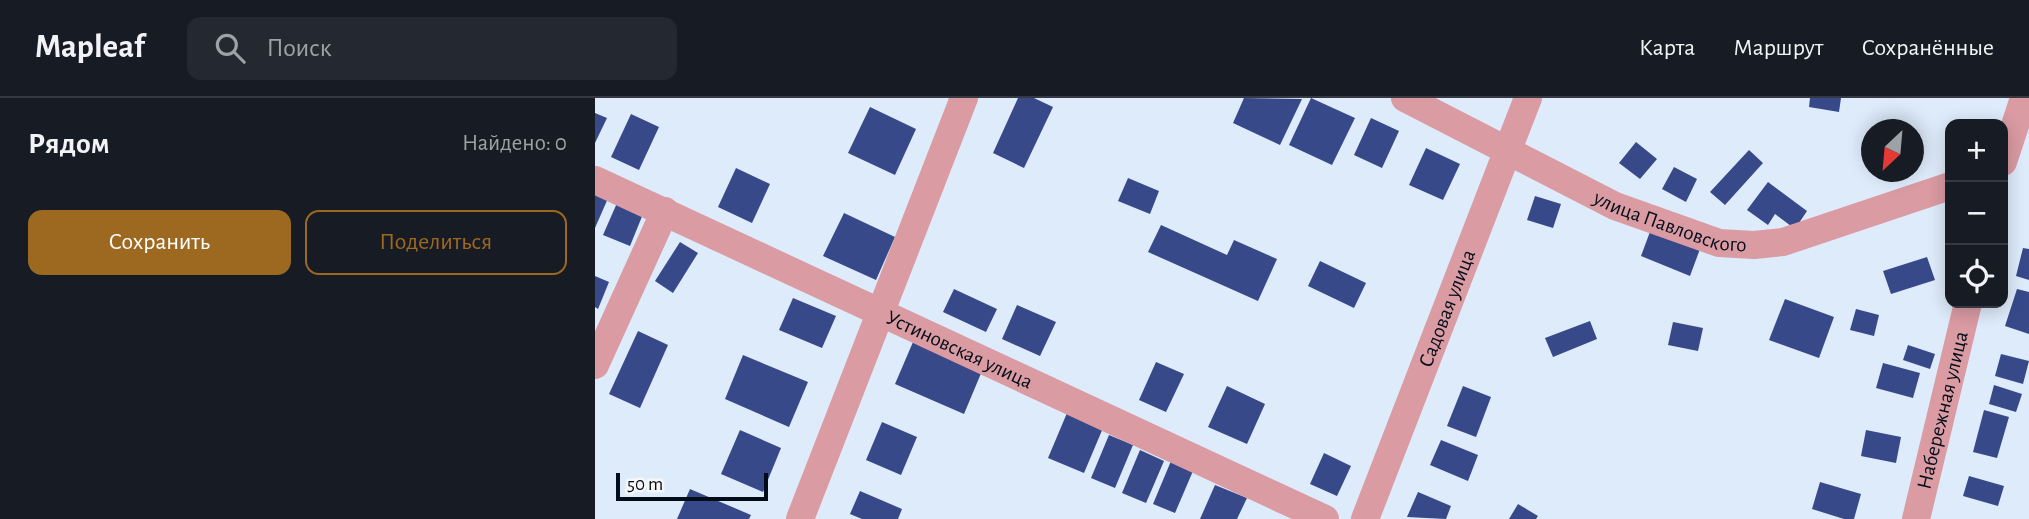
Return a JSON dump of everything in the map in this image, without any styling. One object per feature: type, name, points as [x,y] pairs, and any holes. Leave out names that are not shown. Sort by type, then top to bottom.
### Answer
[{"type":"street","points":[[800,519],[964,98]]},
{"type":"street","name":"улица Павловского","points":[[1405,98],[1615,206],[1719,243],[1753,246],[1783,242],[1945,188]]},
{"type":"street","name":"Садовая улица","points":[[1365,519],[1528,98]]},
{"type":"street","points":[[2008,147],[2024,98]]},
{"type":"street","name":"Устиновская улица","points":[[595,180],[1325,519]]},
{"type":"street","points":[[595,365],[665,211]]},
{"type":"street","name":"Набережная улица","points":[[1916,519],[1967,308]]},
{"type":"building","points":[[1018,98],[1034,98],[1053,107],[1024,168],[993,153]]},
{"type":"building","points":[[1244,98],[1302,99],[1280,145],[1233,123]]},
{"type":"building","points":[[1311,98],[1355,118],[1332,165],[1289,145]]},
{"type":"building","points":[[1810,98],[1841,98],[1839,112],[1809,107]]},
{"type":"building","points":[[870,107],[916,129],[895,175],[848,153]]},
{"type":"building","points":[[595,113],[607,118],[595,143]]},
{"type":"building","points":[[631,114],[659,127],[639,170],[611,157]]},
{"type":"building","points":[[1371,118],[1399,131],[1382,168],[1354,155]]},
{"type":"building","points":[[1636,142],[1657,159],[1640,179],[1619,163]]},
{"type":"building","points":[[1426,148],[1460,164],[1443,200],[1409,185]]},
{"type":"building","points":[[1749,150],[1763,163],[1725,205],[1710,192]]},
{"type":"building","points":[[1674,167],[1697,179],[1686,202],[1662,189]]},
{"type":"building","points":[[736,168],[770,184],[752,223],[718,207]]},
{"type":"building","points":[[1128,178],[1159,191],[1150,214],[1118,201]]},
{"type":"building","points":[[1768,182],[1807,211],[1795,229],[1775,214],[1768,225],[1747,210]]},
{"type":"building","points":[[595,190],[609,196],[595,228]]},
{"type":"building","points":[[1535,196],[1561,204],[1553,228],[1527,220]]},
{"type":"building","points":[[617,203],[643,214],[630,246],[603,235]]},
{"type":"building","points":[[844,213],[895,237],[876,280],[823,256]]},
{"type":"building","points":[[1161,225],[1227,255],[1234,240],[1277,259],[1258,301],[1148,252]]},
{"type":"building","points":[[1651,229],[1700,249],[1690,276],[1641,256]]},
{"type":"building","points":[[680,242],[698,253],[673,293],[655,281]]},
{"type":"building","points":[[2023,248],[2029,249],[2029,280],[2016,276]]},
{"type":"building","points":[[1927,257],[1935,280],[1891,294],[1883,271]]},
{"type":"building","points":[[1320,261],[1366,283],[1354,308],[1308,286]]},
{"type":"building","points":[[595,276],[609,282],[598,309],[595,307]]},
{"type":"building","points":[[954,289],[997,309],[986,332],[943,312]]},
{"type":"building","points":[[2017,289],[2029,292],[2029,334],[2005,326]]},
{"type":"building","points":[[793,298],[836,316],[822,348],[779,330]]},
{"type":"building","points":[[1785,299],[1834,317],[1819,358],[1769,340]]},
{"type":"building","points":[[1017,305],[1056,322],[1040,356],[1002,339]]},
{"type":"building","points":[[1856,309],[1879,315],[1874,336],[1850,330]]},
{"type":"building","points":[[1590,321],[1597,339],[1553,357],[1545,338]]},
{"type":"building","points":[[1673,322],[1703,328],[1698,351],[1668,345]]},
{"type":"building","points":[[638,331],[668,345],[640,408],[609,394]]},
{"type":"building","points":[[913,342],[982,371],[964,414],[895,384]]},
{"type":"building","points":[[1908,345],[1935,354],[1930,369],[1903,360]]},
{"type":"building","points":[[2001,354],[2029,361],[2023,384],[1995,376]]},
{"type":"building","points":[[743,355],[808,382],[789,427],[725,399]]},
{"type":"building","points":[[1156,362],[1184,374],[1166,412],[1139,400]]},
{"type":"building","points":[[1883,363],[1920,373],[1913,398],[1876,388]]},
{"type":"building","points":[[1994,385],[2022,394],[2016,412],[1989,404]]},
{"type":"building","points":[[1227,386],[1265,404],[1247,444],[1208,427]]},
{"type":"building","points":[[1463,386],[1491,397],[1476,437],[1447,426]]},
{"type":"building","points":[[1984,410],[2009,417],[1997,458],[1973,452]]},
{"type":"building","points":[[1067,413],[1103,428],[1084,473],[1048,458]]},
{"type":"building","points":[[882,422],[917,437],[901,475],[866,460]]},
{"type":"building","points":[[740,430],[781,448],[763,492],[721,474]]},
{"type":"building","points":[[1866,430],[1901,437],[1896,463],[1861,456]]},
{"type":"building","points":[[1109,435],[1133,445],[1115,488],[1091,478]]},
{"type":"building","points":[[1441,440],[1478,455],[1468,481],[1430,465]]},
{"type":"building","points":[[1140,450],[1164,461],[1146,503],[1122,493]]},
{"type":"building","points":[[1324,453],[1351,466],[1337,496],[1310,484]]},
{"type":"building","points":[[1171,461],[1193,471],[1175,513],[1153,504]]},
{"type":"building","points":[[1969,476],[2004,486],[1998,506],[1963,496]]},
{"type":"building","points":[[1820,482],[1861,494],[1854,519],[1844,519],[1812,509]]},
{"type":"building","points":[[1215,485],[1247,498],[1237,519],[1200,519]]},
{"type":"building","points":[[690,489],[751,515],[749,519],[677,519]]},
{"type":"building","points":[[860,491],[902,509],[898,519],[862,519],[850,514]]},
{"type":"building","points":[[1418,492],[1451,506],[1446,519],[1407,517]]},
{"type":"building","points":[[1518,504],[1538,516],[1536,519],[1509,519]]}]
